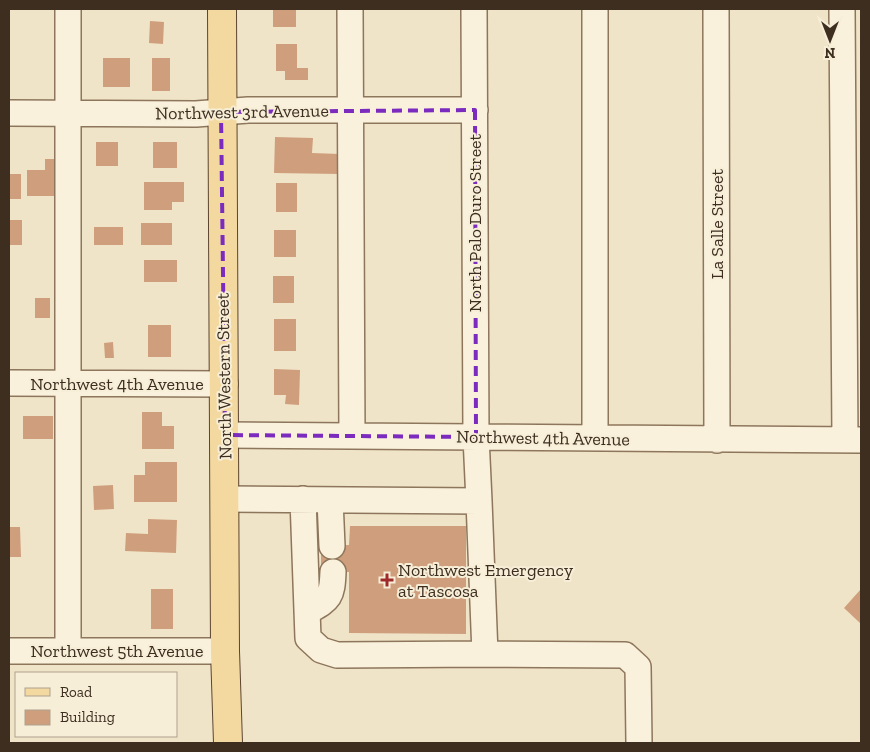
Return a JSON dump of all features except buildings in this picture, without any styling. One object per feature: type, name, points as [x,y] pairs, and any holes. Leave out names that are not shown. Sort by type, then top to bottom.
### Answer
[{"type":"main road","name":"North Western Street","points":[[222,9],[225,651],[228,743]]},
{"type":"street","points":[[68,9],[68,651]]},
{"type":"street","points":[[350,9],[352,436]]},
{"type":"street","name":"North Palo Duro Street","points":[[474,9],[476,437],[485,654]]},
{"type":"street","points":[[595,9],[595,438]]},
{"type":"street","name":"La Salle Street","points":[[716,9],[717,440]]},
{"type":"street","points":[[842,9],[853,440]]},
{"type":"street","name":"Northwest 3rd Avenue","points":[[9,113],[196,114],[248,110],[475,110]]},
{"type":"street","name":"Northwest 4th Avenue","points":[[9,383],[225,384]]},
{"type":"street","name":"Northwest 4th Avenue","points":[[225,435],[853,440]]},
{"type":"street","points":[[225,499],[479,501]]},
{"type":"street","points":[[303,500],[308,638],[321,650],[338,655],[626,655],[638,667],[639,743]]},
{"type":"street","points":[[330,500],[332,546]]},
{"type":"street","points":[[307,612],[329,598],[333,587],[333,572]]},
{"type":"street","name":"Northwest 5th Avenue","points":[[9,651],[225,651]]},
{"type":"highlighted area","points":[[475,110],[476,437],[225,435],[221,112]]},
{"type":"place","name":"Northwest Emergency at Tascosa","points":[[387,580]]}]
